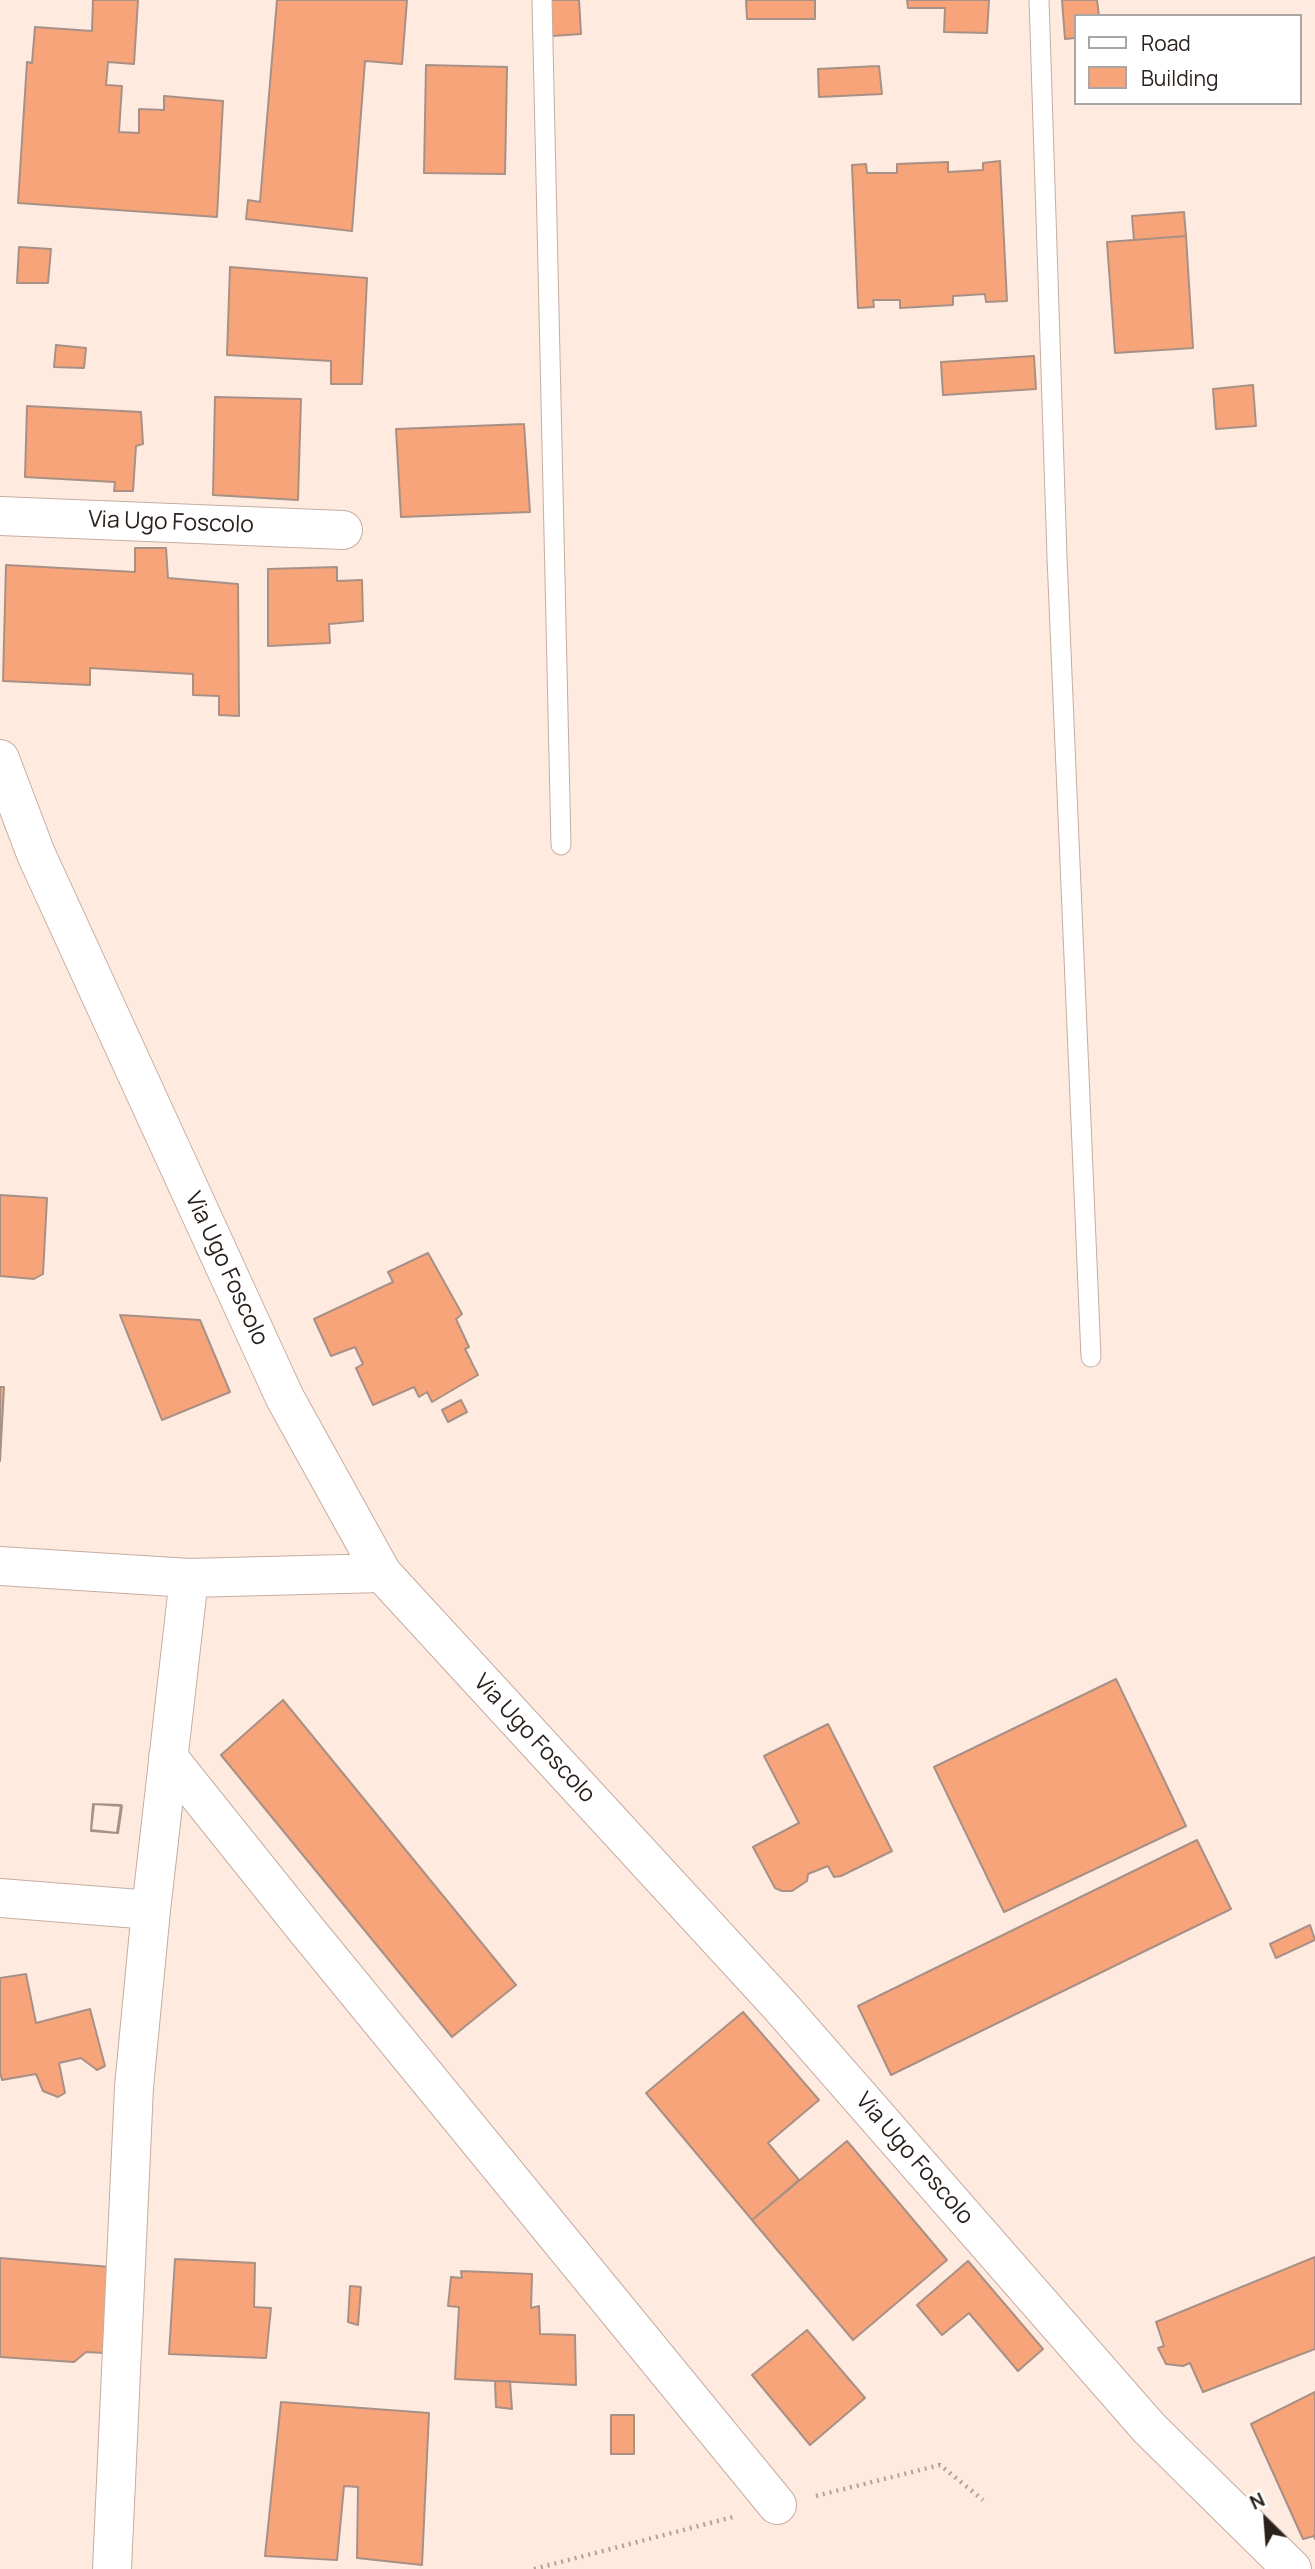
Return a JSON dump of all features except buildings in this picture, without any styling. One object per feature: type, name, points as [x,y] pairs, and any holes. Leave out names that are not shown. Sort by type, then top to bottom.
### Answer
[{"type":"street","name":"Via Ugo Foscolo","points":[[0,516],[342,530]]},
{"type":"street","name":"Via Ugo Foscolo","points":[[0,759],[36,854],[285,1398],[382,1573],[780,2007],[1149,2428],[1292,2569]]},
{"type":"street","points":[[0,1566],[189,1578],[382,1573]]},
{"type":"street","points":[[112,2569],[134,2087],[151,1910],[189,1578]]},
{"type":"street","points":[[169,1757],[304,1927],[778,2505]]},
{"type":"street","points":[[0,1898],[151,1910]]},
{"type":"lane","points":[[542,0],[561,845]]},
{"type":"lane","points":[[1039,0],[1059,584],[1091,1356]]}]
